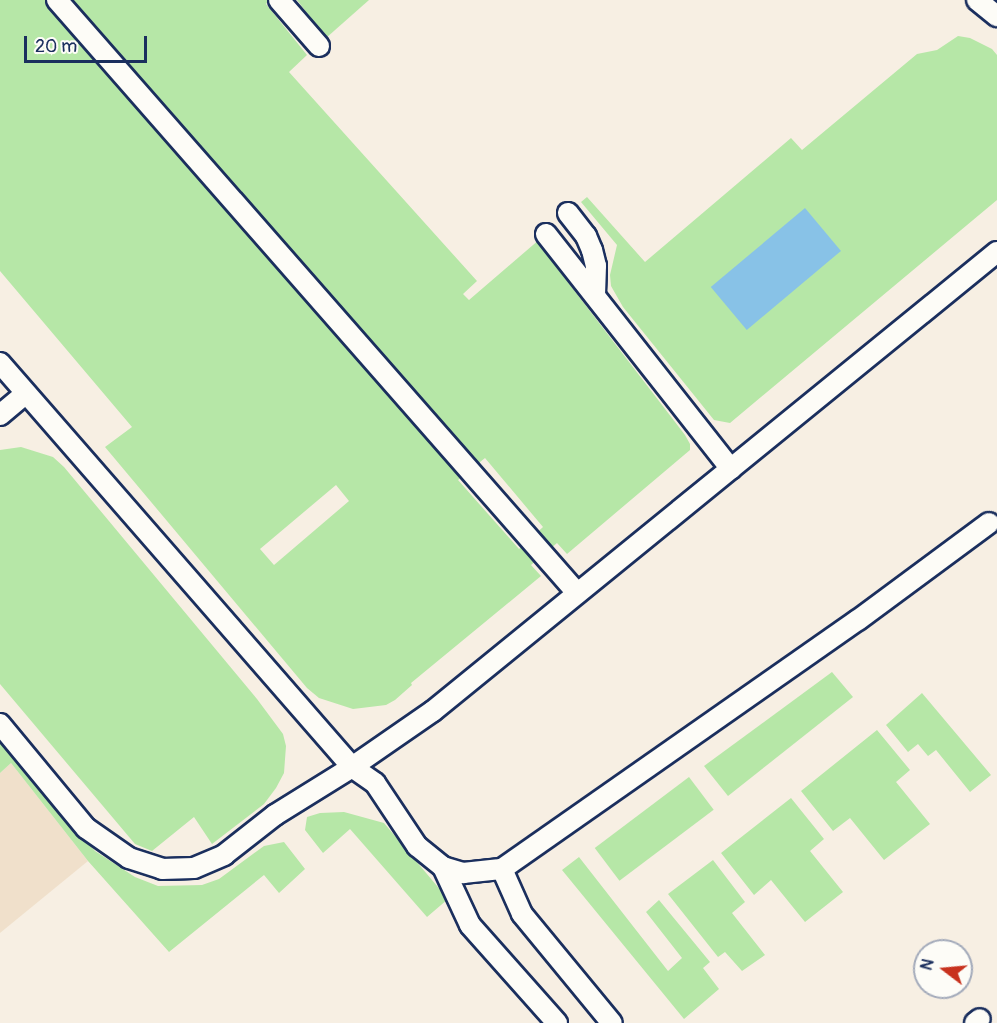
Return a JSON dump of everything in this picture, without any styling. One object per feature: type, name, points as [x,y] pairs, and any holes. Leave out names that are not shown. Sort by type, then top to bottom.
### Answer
[{"type":"lane","points":[[57,0],[577,593]]},
{"type":"lane","points":[[279,0],[319,46]]},
{"type":"lane","points":[[976,0],[997,15]]},
{"type":"lane","points":[[568,213],[586,236],[592,249],[596,266],[595,295]]},
{"type":"lane","points":[[546,234],[731,469]]},
{"type":"lane","points":[[0,724],[86,828],[129,858],[162,869],[194,868],[224,855],[275,814],[352,767],[433,711],[997,252]]},
{"type":"lane","points":[[0,363],[352,767],[375,783],[417,846],[443,867],[463,873],[502,869],[994,524]]},
{"type":"lane","points":[[0,415],[25,394]]},
{"type":"lane","points":[[443,867],[470,924],[557,1023]]},
{"type":"lane","points":[[502,869],[522,914],[612,1023]]},
{"type":"shaded area","points":[[11,763],[88,861],[0,933],[0,773]]},
{"type":"green space","points":[[0,0],[269,0],[266,4],[307,55],[289,72],[477,281],[463,294],[469,300],[540,239],[546,248],[547,255],[685,435],[690,444],[690,450],[567,554],[557,543],[531,565],[541,576],[411,683],[412,685],[395,700],[386,705],[353,709],[319,698],[307,688],[105,447],[132,427],[0,271]],"holes":[[[485,458],[543,527],[519,549],[458,480]],[[336,485],[349,501],[274,565],[260,549]]]},
{"type":"green space","points":[[297,0],[369,0],[326,38]]},
{"type":"green space","points":[[958,36],[970,38],[992,49],[997,55],[997,200],[730,423],[714,420],[623,307],[611,286],[610,275],[617,245],[581,202],[587,197],[645,262],[791,138],[802,150],[917,54],[937,50]]},
{"type":"green space","points":[[21,447],[53,457],[64,467],[257,699],[283,734],[286,746],[284,773],[276,788],[264,804],[212,844],[194,817],[152,851],[135,844],[0,684],[0,450]]},
{"type":"green space","points":[[832,672],[853,697],[728,796],[704,766]]},
{"type":"green space","points":[[922,693],[991,775],[970,792],[936,750],[928,756],[918,744],[908,752],[886,725]]},
{"type":"green space","points":[[877,730],[910,770],[896,782],[930,824],[884,860],[850,818],[833,831],[801,791]]},
{"type":"green space","points":[[0,738],[95,851],[135,877],[158,886],[202,885],[219,879],[264,846],[284,842],[305,869],[279,893],[264,875],[169,952],[88,861],[11,763],[0,773]]},
{"type":"green space","points":[[689,777],[714,810],[619,881],[595,848]]},
{"type":"green space","points":[[791,798],[824,839],[810,851],[843,892],[805,922],[771,880],[754,895],[721,853]]},
{"type":"green space","points":[[344,812],[384,823],[448,899],[427,917],[350,829],[323,853],[305,830],[307,817],[320,813]]},
{"type":"green space","points":[[579,857],[668,971],[682,958],[646,912],[659,900],[710,962],[703,968],[719,989],[684,1019],[562,870]]},
{"type":"green space","points":[[713,860],[745,902],[732,913],[765,955],[742,971],[725,952],[718,957],[668,894]]},
{"type":"water","points":[[805,208],[841,251],[747,330],[711,287]]}]
